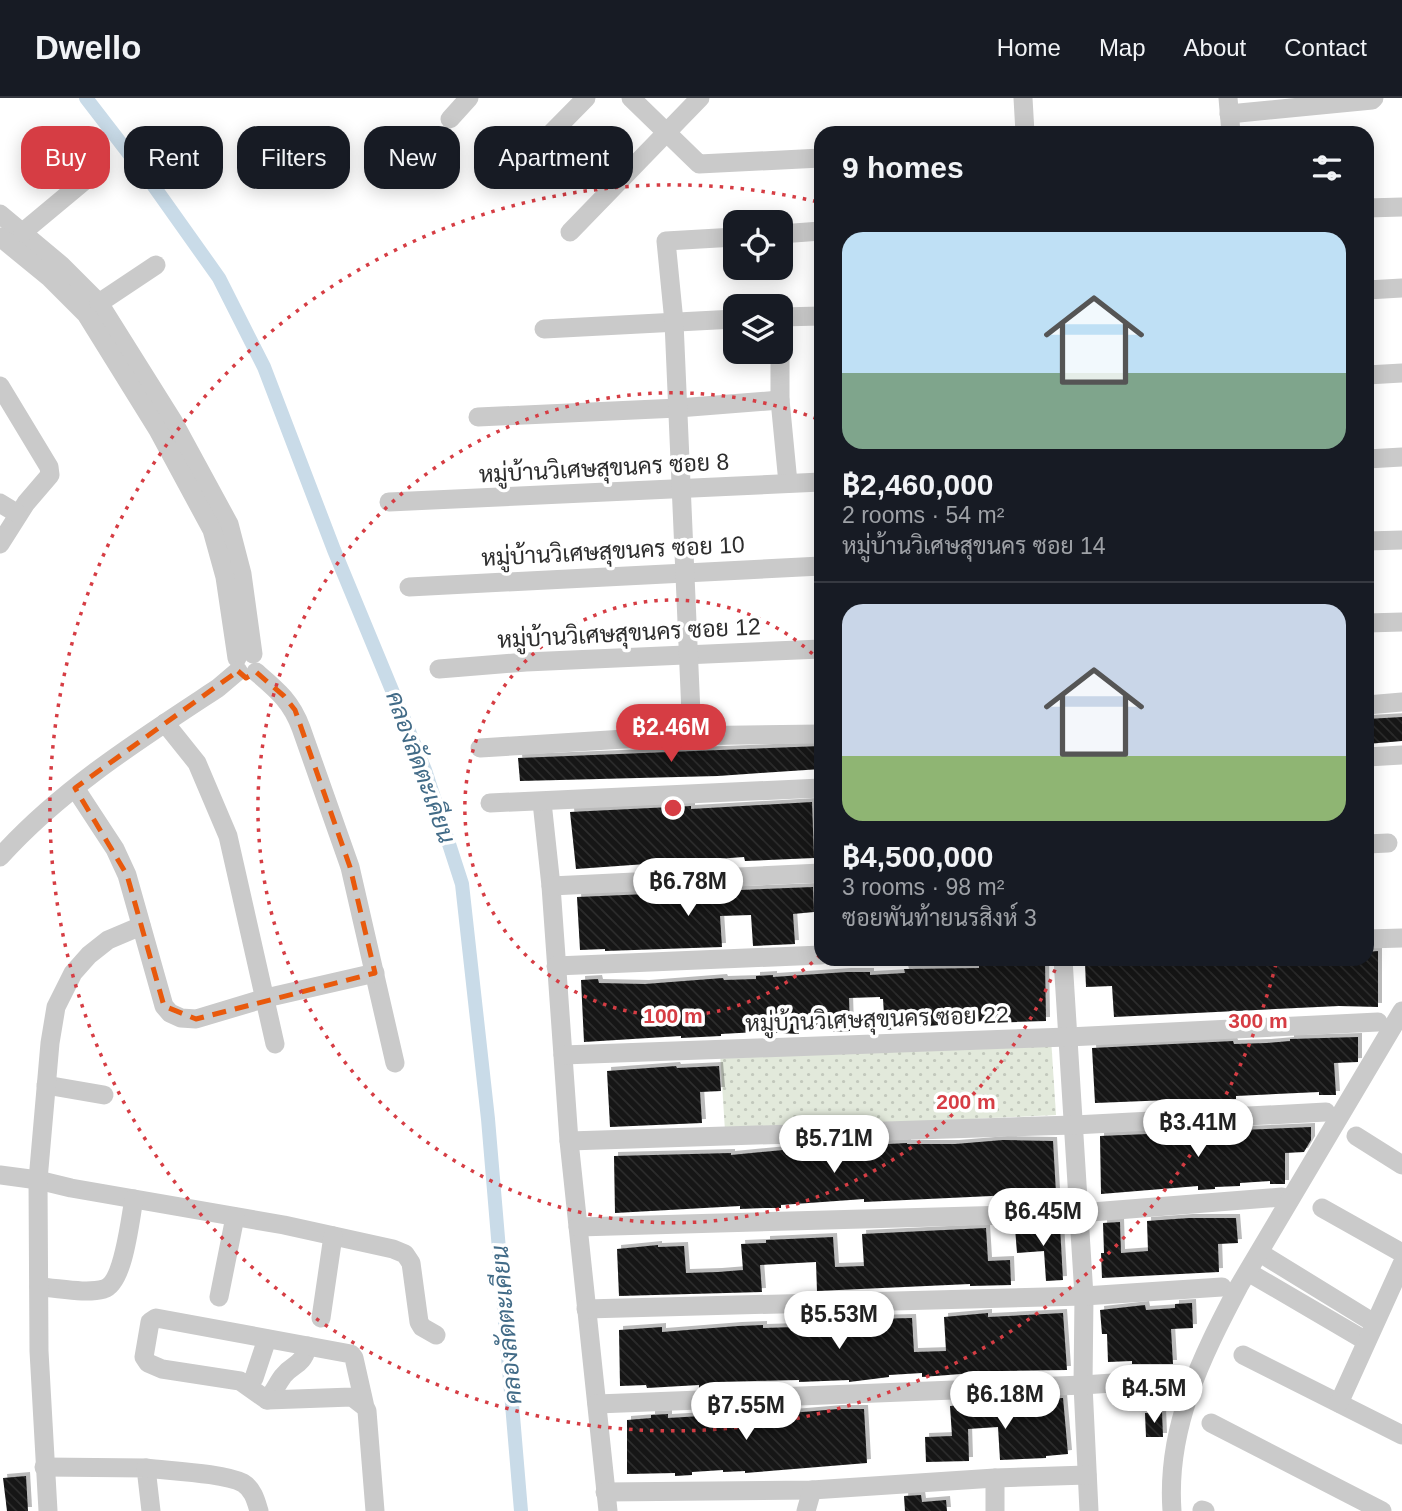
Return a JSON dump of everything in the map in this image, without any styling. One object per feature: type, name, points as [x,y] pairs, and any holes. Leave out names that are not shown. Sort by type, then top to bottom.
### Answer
[{"type":"street","points":[[450,119],[469,98]]},
{"type":"street","points":[[558,126],[586,98]]},
{"type":"street","points":[[631,98],[699,164],[814,158]]},
{"type":"street","points":[[570,232],[700,98]]},
{"type":"street","points":[[1023,98],[1024,126]]},
{"type":"street","points":[[1230,115],[1305,102],[1374,98]]},
{"type":"street","points":[[23,232],[75,189]]},
{"type":"street","points":[[1374,208],[1402,207]]},
{"type":"street","points":[[0,214],[61,265],[99,303],[173,421],[229,524],[223,537],[225,577],[239,612],[246,663],[284,696],[295,710],[350,867],[395,1063]]},
{"type":"street","points":[[793,233],[814,232]]},
{"type":"street","points":[[0,237],[50,278],[86,314],[158,430],[203,511],[223,537]]},
{"type":"street","points":[[692,737],[674,322],[666,241],[723,238]]},
{"type":"street","points":[[99,303],[156,265]]},
{"type":"street","points":[[1374,290],[1402,288]]},
{"type":"street","points":[[793,317],[814,316]]},
{"type":"street","points":[[544,329],[723,320]]},
{"type":"street","points":[[779,364],[788,483]]},
{"type":"street","points":[[1374,375],[1402,373]]},
{"type":"street","points":[[0,386],[49,467],[50,475],[18,514],[0,544]]},
{"type":"street","points":[[478,417],[678,408],[780,400]]},
{"type":"street","points":[[1374,459],[1402,457]]},
{"type":"street","name":"หมู่บ้านวิเศษสุขนคร ซอย 8","points":[[390,502],[814,482]]},
{"type":"street","points":[[0,503],[18,514]]},
{"type":"street","points":[[1374,541],[1402,540]]},
{"type":"street","name":"หมู่บ้านวิเศษสุขนคร ซอย 10","points":[[409,587],[814,566]]},
{"type":"street","points":[[1374,623],[1402,622]]},
{"type":"street","name":"หมู่บ้านวิเศษสุขนคร ซอย 12","points":[[439,668],[814,649]]},
{"type":"street","points":[[0,857],[75,788],[218,688],[246,663]]},
{"type":"street","points":[[1374,704],[1402,702]]},
{"type":"street","points":[[165,723],[197,762],[228,836],[275,1044]]},
{"type":"street","points":[[480,748],[692,737],[814,734]]},
{"type":"street","points":[[1374,757],[1402,755]]},
{"type":"street","points":[[75,788],[115,849],[127,875],[164,1006],[170,1013],[196,1020],[266,998],[375,973]]},
{"type":"street","points":[[490,803],[814,788]]},
{"type":"street","points":[[542,802],[551,886],[569,1141],[607,1502],[995,1478],[1087,1475]]},
{"type":"street","points":[[1374,844],[1388,843]]},
{"type":"street","points":[[551,886],[814,873]]},
{"type":"street","points":[[48,1511],[38,1351],[38,1180],[55,1007],[64,988],[89,955],[108,940],[141,926]]},
{"type":"street","points":[[1374,939],[1402,938]]},
{"type":"street","points":[[556,967],[814,955]]},
{"type":"street","points":[[1063,966],[1084,1296],[1083,1385],[1089,1511]]},
{"type":"street","points":[[1172,1511],[1174,1448],[1184,1409],[1217,1327],[1402,1011]]},
{"type":"street","name":"หมู่บ้านวิเศษสุขนคร ซอย 22","points":[[563,1055],[1068,1037],[1378,1022]]},
{"type":"street","points":[[46,1085],[104,1095]]},
{"type":"street","points":[[569,1141],[1074,1125],[1326,1112]]},
{"type":"street","points":[[1356,1136],[1402,1166]]},
{"type":"street","points":[[0,1175],[236,1217],[333,1236],[405,1254],[411,1263],[419,1322],[422,1327],[436,1335]]},
{"type":"street","points":[[578,1227],[1079,1213],[1282,1197]]},
{"type":"street","points":[[39,1287],[94,1290],[107,1288],[115,1281],[121,1265],[134,1199]]},
{"type":"street","points":[[1322,1208],[1402,1253]]},
{"type":"street","points":[[219,1297],[236,1217]]},
{"type":"street","points":[[321,1318],[333,1236]]},
{"type":"street","points":[[1260,1253],[1374,1322]]},
{"type":"street","points":[[1339,1403],[1402,1264]]},
{"type":"street","points":[[1248,1272],[1366,1341]]},
{"type":"street","points":[[586,1309],[1084,1296],[1222,1287]]},
{"type":"street","points":[[365,1407],[352,1397],[267,1400],[240,1381],[162,1369],[148,1363],[144,1357],[150,1322],[156,1318],[352,1354],[365,1407],[375,1511]]},
{"type":"street","points":[[247,1385],[254,1378],[267,1339]]},
{"type":"street","points":[[267,1400],[284,1374],[302,1362],[309,1346]]},
{"type":"street","points":[[1242,1355],[1402,1435]]},
{"type":"street","points":[[597,1404],[1083,1385],[1186,1378]]},
{"type":"street","points":[[1211,1423],[1382,1511]]},
{"type":"street","points":[[44,1467],[146,1468],[228,1478],[244,1484],[253,1492],[259,1511]]},
{"type":"street","points":[[146,1468],[150,1511]]},
{"type":"street","points":[[995,1478],[995,1511]]},
{"type":"street","points":[[806,1511],[812,1490]]},
{"type":"highlighted area","points":[[238,671],[246,678],[256,672],[284,696],[295,710],[350,867],[375,973],[196,1019],[164,1006],[127,875],[75,788]]},
{"type":"shaded area","points":[[1051,1038],[1056,1115],[725,1131],[720,1052]]},
{"type":"building","points":[[1402,717],[1402,741],[1374,743],[1374,719]]},
{"type":"building","points":[[814,746],[814,769],[718,776],[520,781],[518,758]]},
{"type":"building","points":[[812,802],[814,858],[745,861],[744,857],[576,869],[570,812]]},
{"type":"building","points":[[813,887],[814,912],[793,914],[795,944],[753,946],[751,915],[720,916],[722,947],[580,950],[577,897]]},
{"type":"building","points":[[1374,951],[1378,951],[1378,1007],[1339,1006],[1114,1017],[1112,986],[1086,987],[1085,966],[1374,966]]},
{"type":"building","points":[[1045,966],[1046,1021],[983,1021],[885,1030],[883,999],[849,998],[850,1031],[833,1032],[833,1027],[799,1029],[799,1034],[757,1032],[584,1042],[581,980],[645,984],[723,978],[756,979],[756,976],[773,975],[870,972],[870,975],[905,973],[904,969]]},
{"type":"building","points":[[1358,1037],[1358,1062],[1334,1063],[1336,1095],[1319,1095],[1319,1092],[1236,1096],[1236,1099],[1170,1103],[1170,1100],[1095,1103],[1092,1048],[1233,1041],[1234,1044],[1267,1043],[1290,1039]]},
{"type":"building","points":[[719,1066],[721,1091],[700,1092],[702,1123],[610,1127],[607,1071]]},
{"type":"building","points":[[1311,1127],[1311,1140],[1304,1152],[1285,1153],[1285,1184],[1270,1184],[1270,1181],[1240,1183],[1240,1186],[1215,1189],[1198,1190],[1198,1186],[1101,1194],[1100,1136]]},
{"type":"building","points":[[1003,1140],[1053,1141],[1056,1193],[864,1202],[864,1199],[781,1205],[781,1208],[740,1209],[740,1206],[615,1213],[614,1156],[731,1155],[835,1145],[955,1144]]},
{"type":"building","points":[[1236,1218],[1238,1243],[1218,1244],[1219,1272],[1102,1278],[1103,1223],[1120,1222],[1121,1253],[1148,1251],[1147,1221]]},
{"type":"building","points":[[1060,1226],[1063,1280],[1046,1281],[1044,1251],[1017,1253],[1015,1228]]},
{"type":"building","points":[[986,1228],[988,1261],[1010,1260],[1011,1285],[970,1284],[817,1291],[816,1262],[760,1265],[762,1292],[619,1296],[617,1249],[658,1245],[684,1246],[686,1273],[718,1272],[743,1270],[741,1244],[833,1237],[835,1267],[864,1266],[862,1234]]},
{"type":"building","points":[[1192,1303],[1193,1328],[1171,1329],[1173,1364],[1108,1362],[1107,1334],[1102,1334],[1100,1310],[1145,1305],[1146,1310],[1175,1308],[1175,1304]]},
{"type":"building","points":[[988,1313],[988,1317],[1063,1313],[1067,1370],[1000,1371],[922,1377],[922,1373],[849,1382],[716,1382],[716,1387],[699,1388],[699,1385],[647,1388],[646,1385],[620,1386],[619,1330],[662,1327],[662,1332],[763,1325],[763,1328],[795,1327],[795,1323],[834,1324],[870,1322],[869,1319],[912,1318],[914,1352],[946,1351],[944,1317]]},
{"type":"building","points":[[1063,1398],[1068,1454],[1000,1460],[998,1427],[968,1429],[969,1461],[926,1462],[925,1437],[952,1436],[950,1406],[1017,1400],[1017,1404],[1047,1403],[1046,1399]]},
{"type":"building","points":[[864,1409],[867,1463],[745,1473],[723,1470],[675,1476],[675,1473],[627,1474],[627,1420],[668,1414],[668,1418],[767,1412],[767,1415]]},
{"type":"building","points":[[1162,1412],[1163,1437],[1146,1437],[1145,1413]]},
{"type":"building","points":[[26,1476],[28,1511],[7,1511],[3,1478]]},
{"type":"building","points":[[921,1495],[922,1502],[946,1500],[947,1511],[905,1511],[904,1496]]},
{"type":"waterway","name":"คลองลัดตะเคียน","points":[[86,98],[153,185],[219,278],[264,367],[334,550],[425,770],[462,884],[488,1119],[521,1511]]}]
